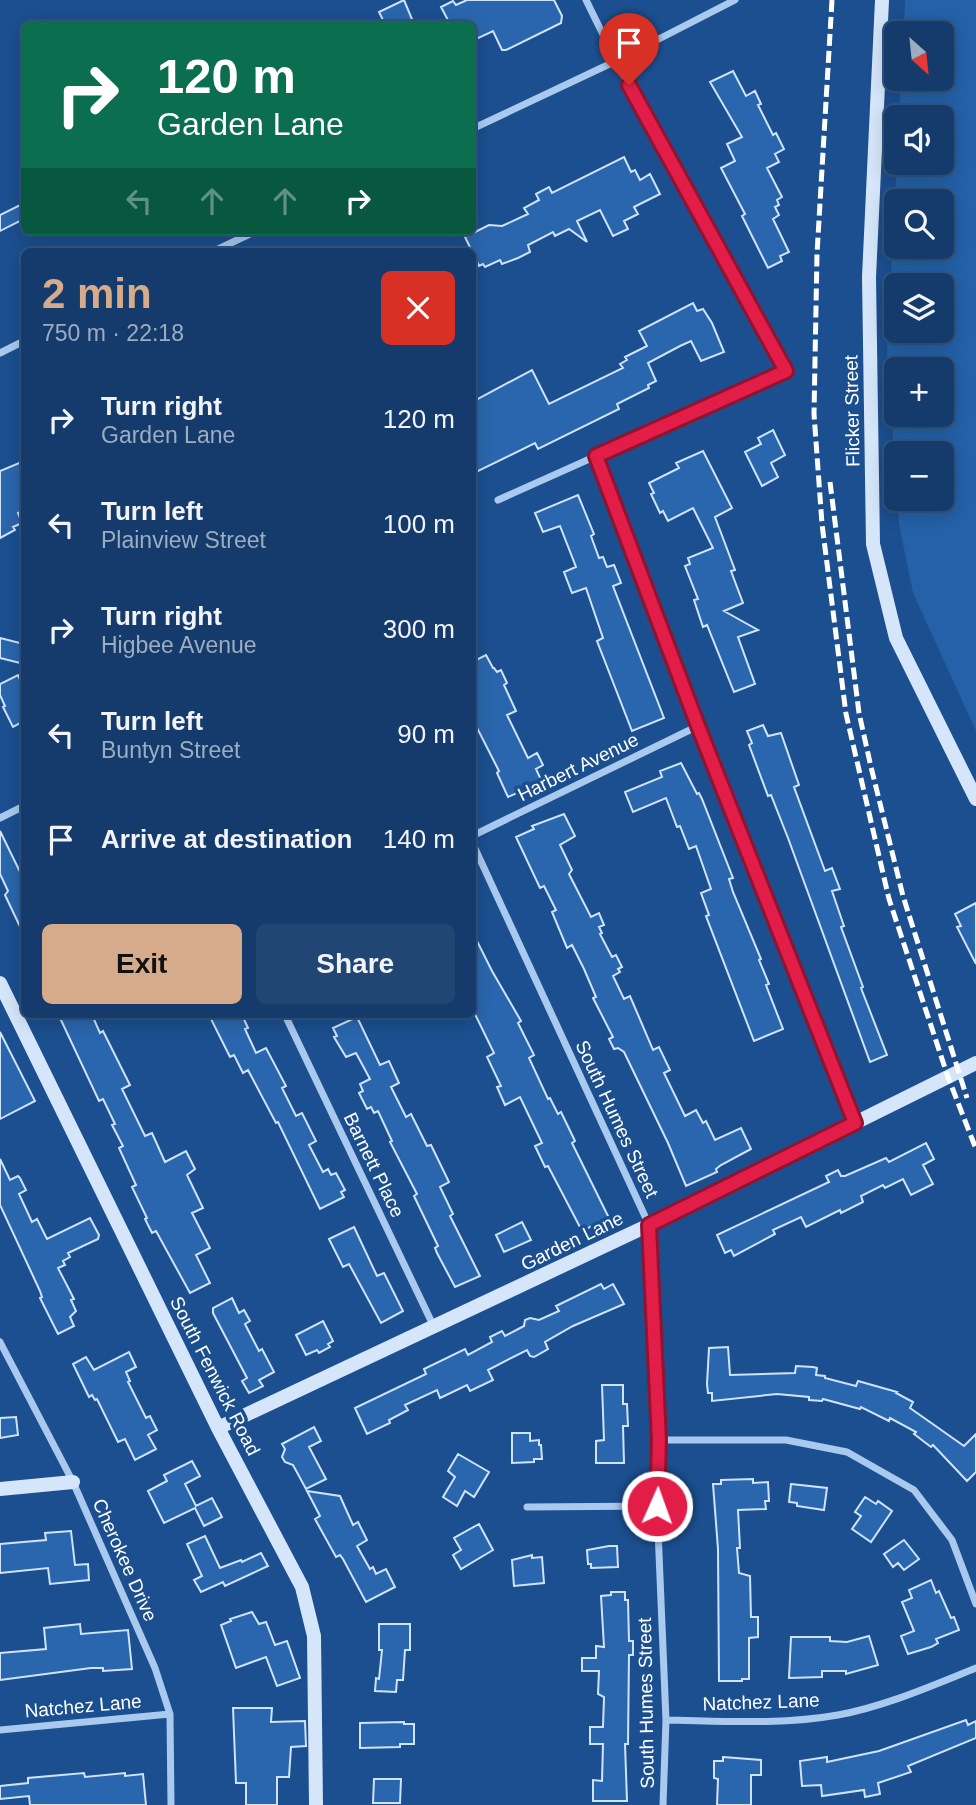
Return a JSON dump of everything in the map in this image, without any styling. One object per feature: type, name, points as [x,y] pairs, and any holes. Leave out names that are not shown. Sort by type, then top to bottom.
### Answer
[{"type":"street","points":[[498,500],[786,371],[616,61],[586,0]]},
{"type":"street","points":[[476,127],[616,61],[735,0]]},
{"type":"street","name":"Flicker Street","points":[[882,0],[869,277],[873,544],[896,638],[976,799]]},
{"type":"street","points":[[220,248],[248,235]]},
{"type":"street","points":[[0,353],[21,342]]},
{"type":"street","points":[[596,456],[698,726],[855,1123]]},
{"type":"street","name":"Harbert Avenue","points":[[476,834],[698,726]]},
{"type":"street","points":[[0,818],[21,808]]},
{"type":"street","name":"South Humes Street","points":[[476,851],[649,1225],[659,1440],[657,1506],[666,1720],[663,1805]]},
{"type":"street","name":"South Fenwick Road","points":[[0,984],[218,1428],[302,1587],[314,1636],[316,1805]]},
{"type":"street","name":"Barnett Place","points":[[286,1018],[434,1328]]},
{"type":"street","name":"Garden Lane","points":[[218,1428],[649,1225],[976,1063]]},
{"type":"street","name":"Cherokee Drive","points":[[0,1342],[74,1482],[155,1668],[170,1714],[171,1805]]},
{"type":"street","points":[[659,1440],[786,1440],[847,1452],[914,1490],[952,1540],[976,1604]]},
{"type":"street","points":[[0,1489],[74,1482]]},
{"type":"street","points":[[527,1507],[657,1506]]},
{"type":"street","name":"Natchez Lane","points":[[666,1720],[783,1721],[839,1715],[904,1697],[976,1668]]},
{"type":"street","name":"Natchez Lane","points":[[0,1730],[170,1714]]},
{"type":"shaded area","points":[[905,0],[976,0],[976,731],[913,593],[898,511],[954,511],[954,441],[893,441],[892,427],[954,427],[954,357],[887,357],[887,351],[887,343],[954,343],[954,273],[891,273],[892,259],[954,259],[954,189],[896,189],[896,175],[954,175],[954,105],[900,105],[900,91],[954,91],[954,21],[904,21]]},
{"type":"building","points":[[404,0],[413,21],[384,21],[379,12]]},
{"type":"building","points":[[467,0],[554,0],[562,16],[561,23],[502,50],[493,31],[476,39],[476,21],[448,21],[441,7],[453,1],[456,5]]},
{"type":"building","points":[[733,71],[746,96],[755,91],[761,104],[758,105],[773,135],[776,133],[784,149],[775,154],[779,162],[767,168],[782,197],[777,200],[779,205],[775,207],[779,215],[773,219],[789,252],[780,256],[782,261],[768,268],[742,216],[745,214],[721,168],[735,161],[727,144],[742,137],[710,82]]},
{"type":"building","points":[[624,157],[631,172],[635,170],[640,180],[650,174],[660,194],[634,207],[638,214],[624,221],[628,229],[613,236],[600,210],[577,221],[587,242],[569,229],[555,236],[553,232],[528,245],[530,252],[518,258],[502,264],[500,260],[485,267],[483,264],[479,266],[476,248],[470,248],[465,237],[476,235],[476,232],[489,225],[502,226],[528,214],[524,208],[539,200],[536,194],[549,187],[552,193]]},
{"type":"building","points":[[21,204],[21,220],[0,231],[0,215]]},
{"type":"building","points":[[693,303],[697,311],[703,309],[712,323],[724,352],[701,361],[691,341],[680,346],[648,363],[656,381],[648,385],[649,388],[617,404],[619,409],[538,449],[535,443],[476,472],[476,400],[532,370],[549,404],[623,368],[620,364],[627,360],[625,357],[647,346],[639,331]]},
{"type":"building","points":[[773,430],[785,455],[771,463],[778,477],[762,486],[745,452],[761,444],[758,438]]},
{"type":"building","points":[[703,451],[732,508],[715,517],[735,570],[731,571],[743,603],[724,611],[758,630],[738,637],[755,684],[734,692],[707,625],[703,627],[694,600],[698,599],[685,566],[690,564],[688,558],[713,548],[693,508],[668,521],[663,511],[660,513],[649,483],[679,468],[676,463]]},
{"type":"building","points":[[21,462],[21,512],[18,513],[21,523],[0,538],[0,471]]},
{"type":"building","points":[[578,495],[594,534],[591,536],[599,558],[603,557],[607,567],[614,565],[621,583],[613,586],[664,718],[632,731],[597,641],[603,638],[586,588],[572,593],[564,572],[576,567],[560,526],[543,532],[535,513]]},
{"type":"building","points":[[0,638],[21,643],[21,663],[0,658]]},
{"type":"building","points":[[486,655],[497,672],[501,670],[507,683],[504,685],[516,711],[507,715],[528,758],[537,753],[543,765],[536,769],[542,782],[508,797],[497,773],[499,771],[476,726],[476,660]]},
{"type":"building","points":[[18,675],[21,682],[21,723],[13,727],[3,707],[5,706],[0,695],[0,684]]},
{"type":"building","points":[[763,725],[768,736],[781,733],[799,785],[794,787],[825,871],[832,868],[840,889],[832,891],[844,926],[841,927],[887,1055],[870,1062],[788,838],[771,795],[768,796],[749,745],[752,743],[747,731]]},
{"type":"building","points":[[681,763],[702,799],[733,878],[729,879],[733,892],[761,959],[759,960],[769,984],[766,985],[783,1029],[754,1041],[706,916],[709,915],[701,893],[711,889],[696,846],[689,849],[666,798],[633,812],[625,792],[662,777],[660,771]]},
{"type":"building","points":[[564,814],[575,836],[560,845],[572,870],[569,874],[591,917],[599,913],[604,925],[599,927],[602,933],[600,934],[612,957],[616,955],[622,967],[618,969],[620,972],[613,976],[624,999],[630,996],[653,1050],[659,1047],[670,1070],[664,1073],[685,1116],[696,1110],[703,1123],[706,1121],[715,1140],[741,1128],[751,1149],[721,1165],[716,1169],[717,1172],[686,1186],[624,1052],[618,1048],[614,1049],[609,1039],[613,1037],[593,998],[596,997],[584,969],[572,945],[567,948],[552,912],[556,910],[544,886],[540,888],[516,837],[534,829],[532,826]]},
{"type":"building","points":[[0,831],[21,874],[21,929],[5,895],[8,891],[0,874]]},
{"type":"building","points":[[976,903],[976,964],[957,927],[961,926],[955,914]]},
{"type":"building","points":[[476,939],[521,1021],[518,1023],[534,1055],[529,1058],[548,1099],[550,1098],[558,1114],[561,1112],[575,1141],[572,1143],[609,1218],[582,1231],[535,1146],[542,1143],[520,1097],[505,1105],[497,1087],[501,1086],[487,1057],[494,1053],[476,1016]]},
{"type":"building","points":[[60,1018],[93,1018],[100,1033],[103,1031],[130,1085],[122,1089],[145,1136],[152,1133],[165,1162],[186,1151],[195,1169],[187,1175],[203,1208],[192,1213],[210,1248],[196,1255],[210,1283],[190,1293],[156,1231],[152,1233],[132,1187],[136,1185],[119,1148],[123,1146],[112,1125],[115,1124],[103,1099],[99,1101]]},
{"type":"building","points":[[210,1018],[243,1018],[248,1028],[245,1029],[256,1053],[266,1048],[286,1086],[282,1088],[296,1116],[302,1113],[316,1141],[309,1145],[323,1172],[328,1169],[331,1175],[336,1173],[345,1190],[341,1192],[344,1197],[320,1209],[278,1122],[276,1123],[248,1070],[243,1073],[234,1055],[230,1057]]},
{"type":"building","points":[[357,1018],[380,1065],[389,1061],[399,1083],[391,1087],[406,1117],[411,1114],[427,1146],[431,1145],[449,1182],[440,1187],[453,1214],[450,1216],[480,1276],[455,1287],[437,1253],[435,1248],[438,1246],[414,1196],[417,1194],[390,1142],[392,1141],[378,1111],[374,1113],[371,1107],[367,1109],[359,1093],[363,1091],[360,1084],[370,1079],[356,1053],[346,1057],[334,1037],[337,1036],[333,1028]]},
{"type":"building","points":[[0,1032],[35,1101],[0,1119]]},
{"type":"building","points":[[926,1143],[934,1159],[923,1165],[933,1184],[911,1195],[903,1179],[885,1188],[883,1185],[861,1196],[863,1202],[841,1213],[840,1210],[806,1227],[801,1217],[773,1230],[775,1234],[734,1256],[731,1250],[725,1253],[717,1235],[829,1182],[826,1176],[838,1170],[841,1176],[845,1176],[886,1158],[889,1162]]},
{"type":"building","points":[[0,1159],[10,1180],[18,1176],[20,1178],[26,1190],[19,1194],[32,1222],[37,1219],[47,1239],[90,1218],[99,1235],[98,1239],[68,1253],[70,1257],[63,1261],[65,1265],[58,1268],[74,1299],[71,1300],[76,1311],[70,1317],[74,1326],[58,1334],[0,1205]]},
{"type":"building","points":[[522,1222],[531,1240],[504,1252],[496,1235]]},
{"type":"building","points":[[354,1227],[377,1276],[384,1273],[403,1311],[381,1323],[349,1264],[343,1267],[329,1239]]},
{"type":"building","points":[[601,1284],[604,1289],[613,1284],[624,1304],[573,1326],[545,1342],[548,1349],[534,1357],[530,1356],[527,1350],[488,1370],[493,1380],[470,1391],[467,1385],[440,1398],[437,1390],[405,1405],[408,1410],[389,1420],[390,1423],[367,1434],[355,1408],[426,1374],[424,1369],[465,1349],[468,1355],[492,1342],[490,1337],[502,1331],[505,1336],[524,1326],[525,1320],[539,1320],[559,1311],[556,1306]]},
{"type":"building","points":[[232,1298],[239,1313],[244,1310],[250,1321],[245,1324],[274,1372],[259,1380],[263,1386],[249,1393],[242,1381],[247,1378],[213,1313],[213,1308]]},
{"type":"building","points":[[323,1321],[333,1341],[328,1344],[330,1347],[319,1353],[317,1350],[306,1355],[296,1335]]},
{"type":"building","points":[[728,1347],[730,1375],[795,1373],[796,1366],[813,1367],[817,1368],[816,1375],[825,1378],[856,1386],[858,1381],[897,1392],[913,1402],[910,1408],[964,1446],[976,1434],[976,1472],[967,1481],[933,1445],[931,1447],[914,1434],[916,1432],[861,1407],[860,1409],[823,1399],[809,1400],[809,1397],[777,1394],[712,1401],[712,1393],[708,1393],[707,1384],[709,1348]]},
{"type":"building","points":[[129,1352],[136,1367],[126,1372],[130,1381],[128,1382],[146,1418],[150,1416],[157,1430],[148,1435],[156,1449],[135,1460],[125,1439],[118,1442],[97,1399],[92,1395],[89,1397],[73,1364],[86,1357],[94,1370]]},
{"type":"building","points":[[602,1385],[623,1385],[623,1404],[627,1404],[628,1426],[623,1426],[624,1463],[596,1463],[596,1441],[604,1440]]},
{"type":"building","points":[[16,1417],[18,1435],[0,1438],[0,1418]]},
{"type":"building","points":[[314,1427],[321,1441],[309,1447],[326,1479],[306,1489],[293,1465],[285,1462],[282,1457],[285,1449],[282,1444]]},
{"type":"building","points":[[512,1433],[530,1433],[530,1441],[539,1440],[542,1459],[512,1463]]},
{"type":"building","points":[[458,1454],[489,1472],[474,1497],[465,1491],[457,1506],[443,1497],[455,1477],[448,1471]]},
{"type":"building","points":[[192,1461],[200,1476],[185,1484],[196,1506],[212,1498],[222,1517],[204,1526],[195,1508],[164,1523],[148,1491],[167,1481],[164,1475]]},
{"type":"building","points":[[753,1479],[753,1483],[768,1482],[769,1501],[765,1501],[766,1509],[738,1510],[740,1548],[737,1548],[739,1573],[750,1576],[751,1617],[758,1617],[758,1637],[749,1638],[749,1679],[719,1681],[718,1549],[713,1484],[721,1484],[721,1480]]},
{"type":"building","points":[[791,1484],[827,1488],[824,1510],[797,1506],[797,1503],[789,1502]]},
{"type":"building","points":[[307,1491],[340,1496],[353,1525],[358,1522],[367,1540],[357,1546],[370,1569],[373,1567],[376,1574],[386,1569],[395,1587],[366,1602],[343,1559],[340,1555],[336,1557],[315,1519],[320,1516]]},
{"type":"building","points":[[865,1497],[876,1504],[878,1501],[892,1511],[871,1542],[852,1529],[861,1516],[855,1512]]},
{"type":"building","points":[[479,1524],[493,1550],[461,1569],[453,1555],[461,1550],[454,1538]]},
{"type":"building","points":[[71,1531],[75,1565],[88,1564],[89,1580],[50,1584],[48,1568],[0,1573],[0,1544],[46,1540],[45,1533]]},
{"type":"building","points":[[205,1536],[220,1568],[261,1553],[268,1566],[225,1586],[223,1582],[201,1592],[194,1580],[202,1576],[187,1544]]},
{"type":"building","points":[[904,1540],[919,1559],[904,1570],[898,1563],[893,1567],[884,1554]]},
{"type":"building","points":[[617,1546],[618,1567],[591,1568],[587,1550]]},
{"type":"building","points":[[532,1555],[532,1558],[542,1557],[544,1583],[514,1586],[512,1560]]},
{"type":"building","points":[[931,1580],[959,1630],[936,1639],[938,1643],[931,1647],[908,1654],[901,1636],[914,1631],[902,1602],[912,1598],[909,1590]]},
{"type":"building","points":[[611,1592],[625,1592],[625,1600],[628,1600],[629,1641],[633,1641],[633,1655],[629,1655],[628,1744],[625,1744],[627,1801],[593,1801],[593,1780],[602,1781],[603,1744],[590,1744],[590,1727],[603,1727],[604,1697],[598,1694],[599,1671],[582,1671],[582,1658],[596,1658],[596,1646],[604,1647],[601,1596],[611,1595]]},
{"type":"building","points":[[252,1612],[259,1624],[266,1622],[275,1645],[287,1641],[300,1678],[277,1686],[266,1657],[236,1668],[221,1625]]},
{"type":"building","points":[[80,1624],[81,1634],[128,1630],[132,1669],[103,1671],[103,1668],[91,1668],[0,1680],[0,1653],[46,1649],[44,1628]]},
{"type":"building","points":[[379,1624],[410,1624],[410,1650],[405,1650],[403,1680],[397,1680],[396,1692],[375,1691],[382,1650],[379,1650]]},
{"type":"building","points":[[869,1636],[878,1665],[846,1674],[846,1671],[822,1671],[822,1677],[789,1678],[791,1637],[830,1637],[830,1641],[847,1642]]},
{"type":"building","points":[[233,1708],[272,1708],[271,1722],[305,1721],[306,1746],[291,1747],[289,1777],[277,1777],[277,1805],[246,1805],[246,1783],[236,1783]]},
{"type":"building","points":[[966,1720],[968,1725],[976,1721],[976,1738],[908,1766],[911,1772],[878,1783],[880,1794],[865,1797],[864,1790],[822,1796],[821,1785],[802,1786],[800,1761],[827,1757],[827,1762],[879,1751]]},
{"type":"building","points":[[360,1723],[414,1724],[414,1744],[360,1748]]},
{"type":"building","points":[[723,1757],[761,1760],[761,1775],[751,1775],[751,1805],[717,1805],[718,1779],[714,1778],[714,1761],[723,1761]]},
{"type":"building","points":[[84,1773],[85,1777],[143,1774],[146,1805],[30,1805],[29,1796],[0,1799],[0,1786],[28,1783],[28,1778]]},
{"type":"building","points":[[374,1779],[401,1779],[400,1803],[373,1803]]},
{"type":"railway","points":[[832,0],[817,254],[814,414],[822,524],[846,714],[889,899],[948,1077],[976,1149]]},
{"type":"railway","points":[[830,482],[859,713],[871,767],[903,896],[967,1098]]},
{"type":"route","points":[[629,85],[786,371],[596,456],[698,726],[855,1123],[649,1225],[659,1440],[657,1506]]}]
